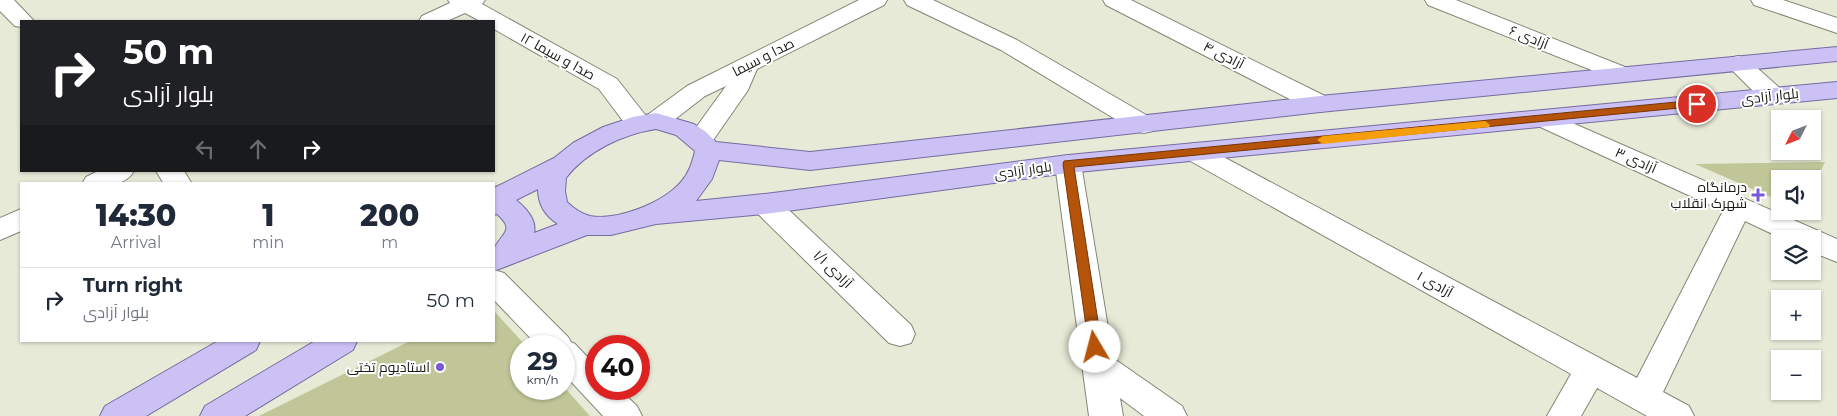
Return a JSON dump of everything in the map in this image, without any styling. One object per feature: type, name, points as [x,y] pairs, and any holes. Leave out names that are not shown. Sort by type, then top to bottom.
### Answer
[{"type":"main road","points":[[495,199],[561,165],[599,140],[620,129],[647,122],[673,123],[685,128],[704,145],[810,161],[1320,104],[1837,54]]},
{"type":"main road","name":"بلوار آزادی","points":[[658,214],[765,204],[1068,164],[1837,90]]},
{"type":"main road","points":[[561,165],[553,176],[551,192],[555,207],[569,218],[585,225],[608,226],[658,214],[677,203],[703,171],[704,145]]},
{"type":"main road","points":[[495,205],[503,204],[515,214],[521,223],[520,236],[497,265]]},
{"type":"main road","points":[[497,265],[585,225]]},
{"type":"main road","points":[[116,416],[243,342]]},
{"type":"main road","points":[[217,416],[340,342]]},
{"type":"street","points":[[2,0],[22,20]]},
{"type":"street","name":"صدا و سیما","points":[[647,122],[696,91],[876,0]]},
{"type":"street","points":[[915,0],[1009,44],[1144,125]]},
{"type":"street","name":"آزادی ۶","points":[[1436,0],[1622,74]]},
{"type":"street","points":[[1762,0],[1837,26]]},
{"type":"street","points":[[432,20],[466,1]]},
{"type":"street","name":"صدا و سیما ۱۲","points":[[466,1],[608,84],[647,122]]},
{"type":"street","name":"آزادی ۴","points":[[1121,4],[1320,104]]},
{"type":"street","points":[[1738,63],[1773,96]]},
{"type":"street","points":[[704,145],[736,90],[748,64]]},
{"type":"street","name":"آزادی ۳","points":[[1545,119],[1791,230]]},
{"type":"street","name":"آزادی ۱","points":[[1194,152],[1677,416]]},
{"type":"street","points":[[1068,164],[1106,416]]},
{"type":"street","points":[[99,182],[119,172]]},
{"type":"street","points":[[170,172],[178,182]]},
{"type":"street","name":"آزادی ۱/۱","points":[[765,204],[900,334]]},
{"type":"street","points":[[1644,398],[1739,206]]},
{"type":"street","points":[[0,230],[20,220]]},
{"type":"street","name":"آزادی ۳","points":[[1821,244],[1837,251]]},
{"type":"street","points":[[497,265],[549,335]]},
{"type":"street","points":[[575,365],[585,375]]},
{"type":"street","points":[[1098,365],[1170,416]]},
{"type":"street","points":[[1564,416],[1591,369]]},
{"type":"street","points":[[609,400],[625,416]]},
{"type":"green space","points":[[1825,162],[1821,170],[1771,170],[1771,197],[1695,164]]},
{"type":"green space","name":"استادیوم تختی","points":[[495,312],[516,335],[510,335],[510,400],[575,399],[590,416],[259,416],[408,342],[495,342]]},
{"type":"slow traffic","points":[[1323,140],[1485,125]]},
{"type":"place","name":"درمانگاه شهرک انقلاب","points":[[1758,195]]},
{"type":"place","name":"استادیوم تختی","points":[[440,367]]},
{"type":"route","points":[[1095,347],[1068,164],[1697,104]]}]
